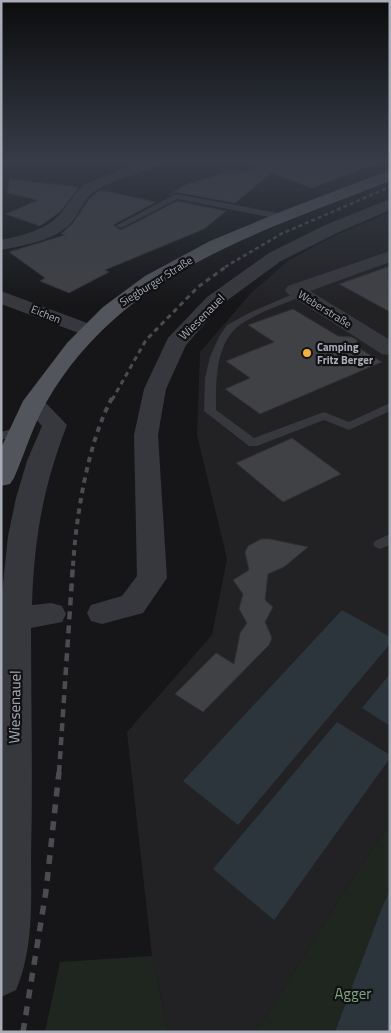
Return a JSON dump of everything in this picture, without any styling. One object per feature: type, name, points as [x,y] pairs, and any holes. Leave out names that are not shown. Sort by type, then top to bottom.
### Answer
[{"type":"main road","name":"Siegburger Straße","points":[[1,478],[34,404],[59,365],[90,331],[121,302],[163,274],[211,248],[304,209]]},
{"type":"street","points":[[1,245],[27,238],[57,226],[65,220],[72,209]]},
{"type":"street","name":"Wiesenauel","points":[[102,613],[132,605],[152,578],[146,435],[155,389],[176,342],[214,301],[275,257],[331,228],[377,209]]},
{"type":"street","name":"Weberstraße","points":[[390,256],[295,290],[390,349]]},
{"type":"street","name":"Eichen","points":[[1,297],[90,331]]},
{"type":"street","name":"Wiesenauel","points":[[1,975],[9,932],[16,618],[22,528],[39,459],[55,425],[34,404]]},
{"type":"street","points":[[16,618],[51,614]]},
{"type":"lane","points":[[119,226],[151,209]]},
{"type":"lane","points":[[244,209],[284,217]]},
{"type":"lane","points":[[300,294],[232,326],[213,358],[210,382],[210,411],[253,443],[324,416],[349,426],[390,406]]},
{"type":"lane","points":[[1,436],[22,430]]},
{"type":"shaded area","points":[[390,212],[390,823],[361,865],[256,1032],[168,1032],[152,956],[127,732],[212,635],[227,559],[197,435],[200,352],[251,293],[288,261],[329,238]]},
{"type":"shaded area","points":[[342,610],[390,637],[390,644],[238,825],[183,781]]},
{"type":"shaded area","points":[[390,674],[390,726],[362,708]]},
{"type":"shaded area","points":[[337,722],[390,755],[390,758],[274,920],[213,869]]},
{"type":"shaded area","points":[[390,891],[390,1032],[335,1032],[383,905]]},
{"type":"green space","name":"Agger","points":[[390,823],[390,1032],[256,1032],[361,865]]},
{"type":"green space","points":[[152,956],[168,1032],[45,1032],[60,962]]},
{"type":"building","points":[[17,209],[62,209],[40,226],[6,214]]},
{"type":"building","points":[[82,209],[143,209],[113,225],[121,230],[161,209],[217,209],[226,211],[204,229],[105,270],[109,272],[69,293],[40,281],[45,278],[9,252],[65,235],[61,234],[73,223]]},
{"type":"building","points":[[390,266],[390,312],[339,284]]},
{"type":"building","name":"Camping Fritz Berger","points":[[293,309],[338,336],[352,337],[357,340],[357,347],[382,362],[260,414],[225,389],[250,378],[226,361],[274,342],[248,325]]},
{"type":"building","points":[[292,438],[341,474],[283,502],[236,463]]},
{"type":"building","points":[[261,539],[270,539],[308,547],[284,567],[268,574],[265,600],[273,607],[265,622],[272,638],[269,645],[203,712],[175,694],[216,653],[234,664],[240,633],[247,623],[239,609],[243,594],[233,580],[249,570],[245,552],[248,546]]},
{"type":"railway","points":[[225,267],[281,234],[338,209]]},
{"type":"railway","points":[[112,400],[146,340],[198,287],[227,266]]},
{"type":"railway","points":[[73,566],[80,502],[90,457],[96,436],[112,398]]},
{"type":"railway","points":[[59,773],[73,564]]},
{"type":"railway","points":[[23,1032],[46,891],[59,772]]},
{"type":"place","name":"Camping Fritz Berger","points":[[307,353]]}]
